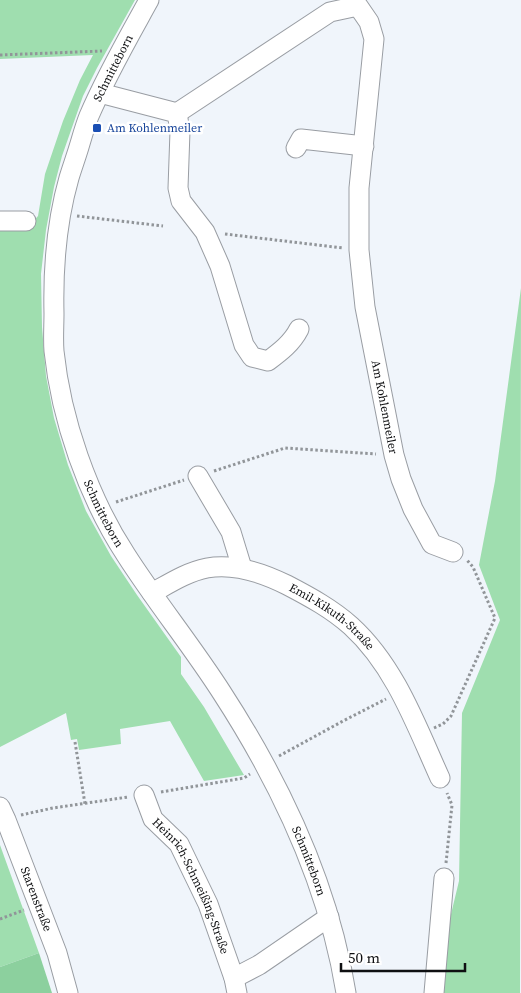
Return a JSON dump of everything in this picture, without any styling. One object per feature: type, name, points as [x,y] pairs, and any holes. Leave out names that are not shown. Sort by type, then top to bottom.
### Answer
[{"type":"street","name":"Schmitteborn","points":[[149,0],[100,92],[89,118],[69,179],[61,214],[54,292],[54,350],[63,405],[79,458],[99,508],[125,554],[222,693],[266,765],[314,871],[344,977],[346,993]]},
{"type":"street","name":"Am Kohlenmeiler","points":[[177,113],[330,12],[359,3],[369,22],[374,39],[359,188],[359,250],[365,307],[400,479],[413,509],[432,544],[453,552]]},
{"type":"street","points":[[100,92],[177,113],[180,131],[178,188],[180,201],[205,232],[220,266],[244,345],[252,357],[268,361],[295,338],[299,329]]},
{"type":"street","points":[[296,148],[301,139],[364,146]]},
{"type":"street","points":[[0,221],[26,221]]},
{"type":"street","points":[[198,476],[231,532],[242,568]]},
{"type":"street","name":"Emil-Kikuth-Straße","points":[[152,593],[188,574],[207,568],[223,566],[242,568],[276,579],[315,600],[351,626],[377,655],[401,691],[440,778]]},
{"type":"street","name":"Heinrich-Schmeißing-Straße","points":[[153,793],[153,819],[179,844],[208,904],[236,985],[259,965],[328,917]]},
{"type":"street","name":"Starenstraße","points":[[3,813],[57,953],[68,993]]},
{"type":"street","points":[[434,993],[444,878]]},
{"type":"path","points":[[0,55],[104,50]]},
{"type":"path","points":[[61,214],[163,226]]},
{"type":"path","points":[[205,232],[359,250]]},
{"type":"path","points":[[99,508],[285,448],[394,455]]},
{"type":"path","points":[[420,735],[442,724],[450,716],[495,618],[473,567],[468,560],[453,552]]},
{"type":"path","points":[[290,750],[401,691]]},
{"type":"path","points":[[75,742],[84,804]]},
{"type":"path","points":[[153,793],[244,778]]},
{"type":"path","points":[[440,778],[452,805],[444,878]]},
{"type":"path","points":[[3,813],[25,813],[116,799]]},
{"type":"path","points":[[0,919],[38,904]]},
{"type":"green space","points":[[0,0],[135,0],[83,96],[62,156],[54,187],[46,230],[41,274],[42,327],[46,376],[54,418],[68,465],[86,511],[111,556],[181,657],[181,674],[204,707],[244,775],[204,781],[170,721],[120,729],[121,744],[79,750],[77,739],[71,740],[66,713],[0,747],[0,227],[27,228],[38,216],[45,174],[63,121],[93,55],[0,59]]},
{"type":"green space","points":[[521,288],[520,993],[440,993],[445,939],[459,881],[462,713],[500,620],[479,565],[495,481]]},
{"type":"green space","points":[[0,845],[39,953],[0,967]]},
{"type":"green space","points":[[39,953],[52,993],[0,993],[0,967]]},
{"type":"place","name":"Am Kohlenmeiler","points":[[97,128]]}]
